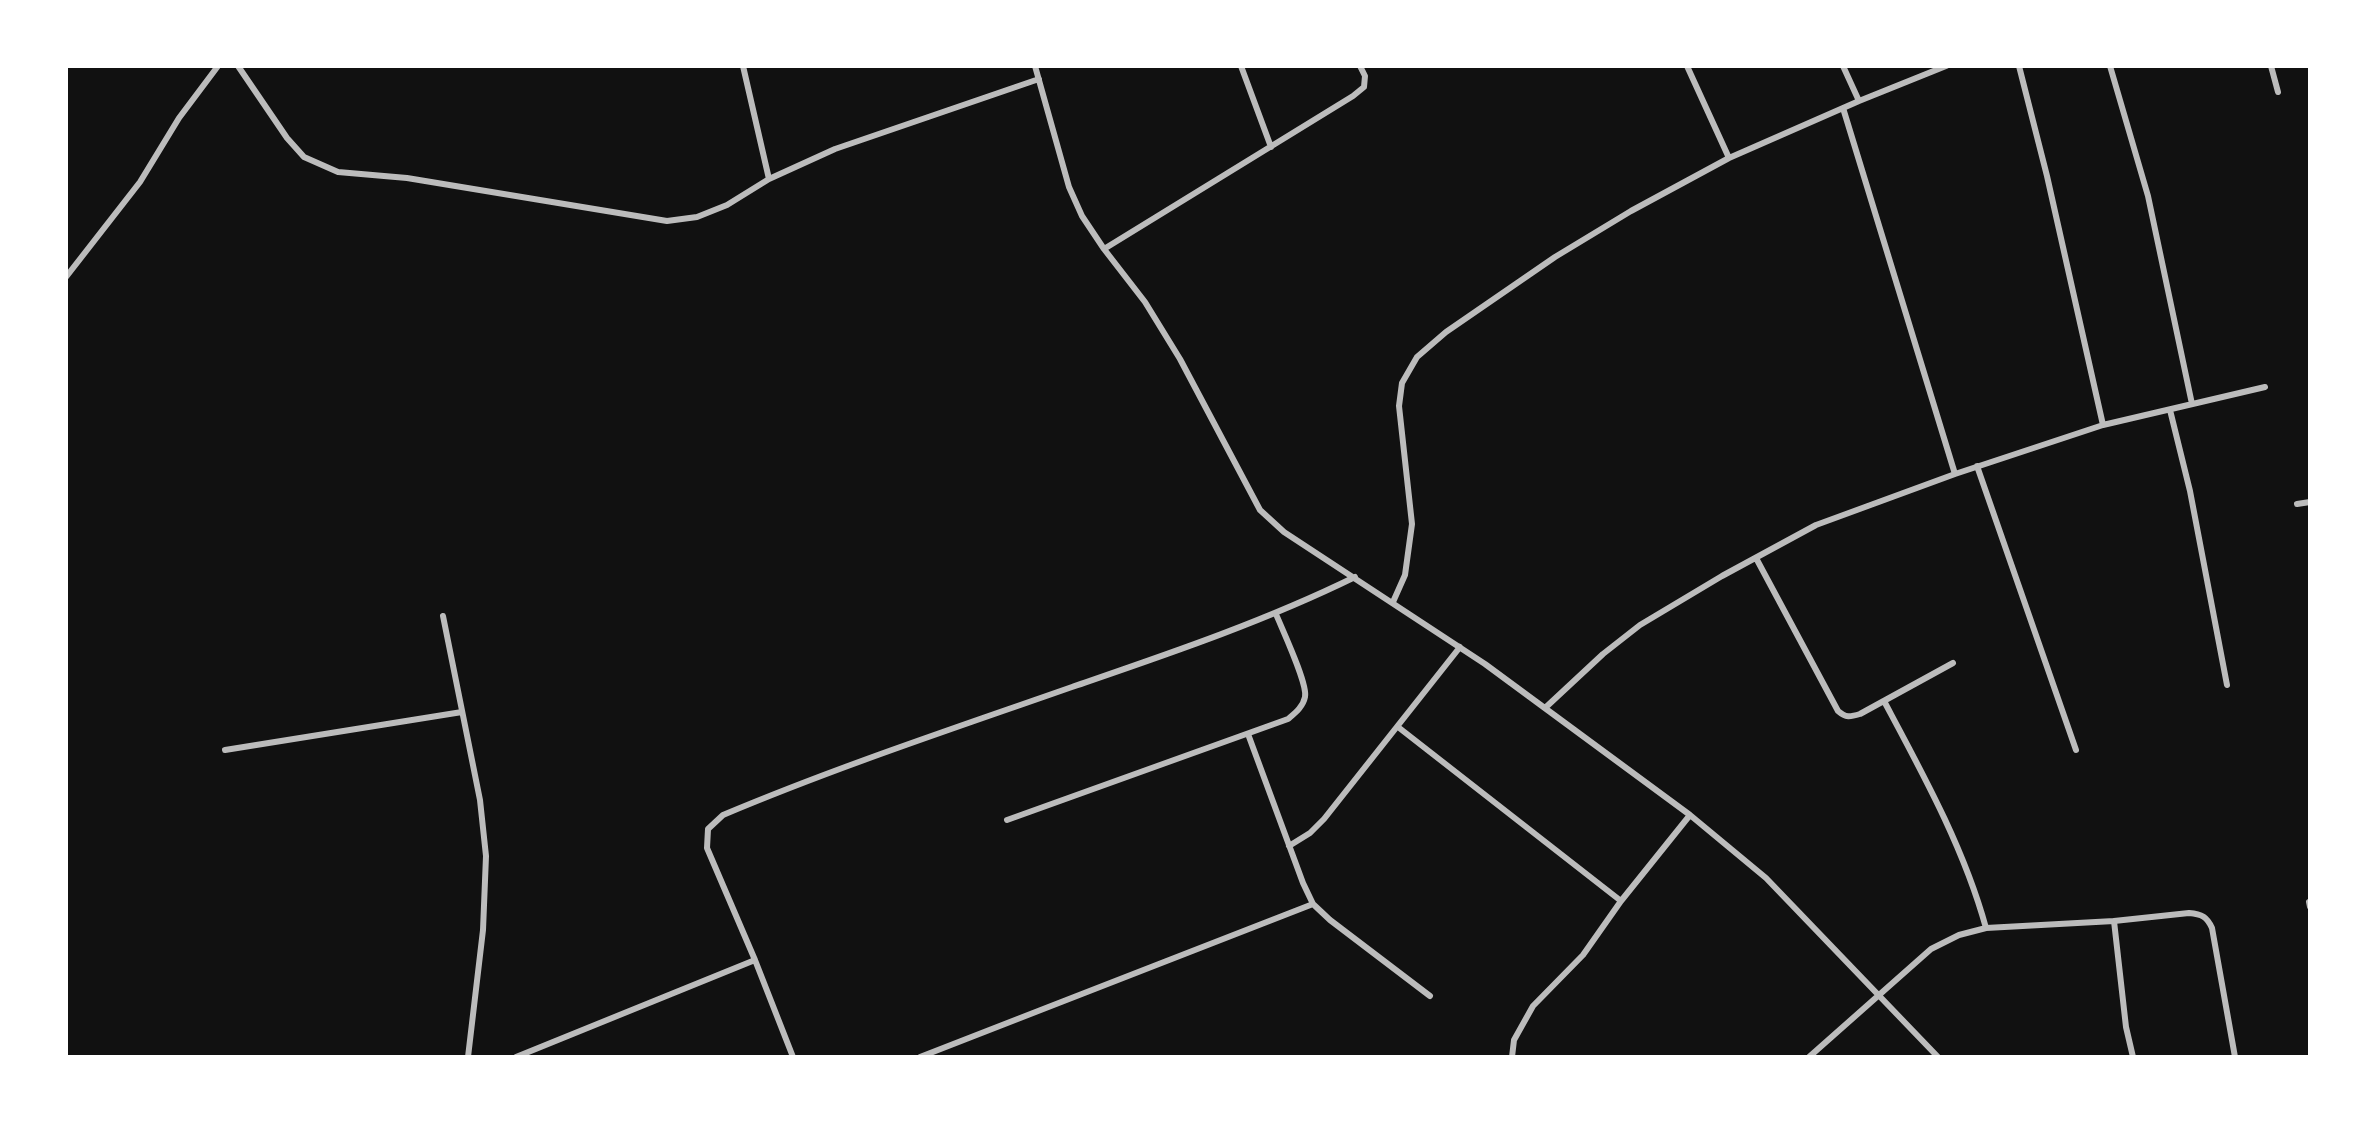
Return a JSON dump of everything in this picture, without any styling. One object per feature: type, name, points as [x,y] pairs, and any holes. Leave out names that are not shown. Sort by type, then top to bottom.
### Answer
[{"type":"street","points":[[66,277],[140,182],[179,118],[218,66]]},
{"type":"street","points":[[238,66],[287,138],[304,157],[338,172],[407,178],[667,221],[697,217],[727,205],[769,179],[835,149],[1039,79]]},
{"type":"street","points":[[743,66],[769,179]]},
{"type":"street","points":[[1035,66],[1069,187],[1082,216],[1145,302],[1180,359],[1260,510],[1284,532],[1460,647],[1690,815],[1766,878],[1938,1057]]},
{"type":"street","points":[[1241,66],[1271,147]]},
{"type":"street","points":[[1104,249],[1353,96],[1364,87],[1365,76],[1360,66]]},
{"type":"street","points":[[1687,66],[1729,158]]},
{"type":"street","points":[[1843,66],[1858,101]]},
{"type":"street","points":[[1393,602],[1405,575],[1412,524],[1400,406],[1402,383],[1417,357],[1446,332],[1555,257],[1631,211],[1729,158],[1858,101],[1946,66]]},
{"type":"street","points":[[2019,66],[2047,176],[2103,425]]},
{"type":"street","points":[[2110,66],[2148,196],[2192,404]]},
{"type":"street","points":[[2271,66],[2278,92]]},
{"type":"street","points":[[1843,108],[1955,474]]},
{"type":"street","points":[[1545,708],[1603,654],[1640,625],[1816,525],[1977,466],[2103,425],[2265,387]]},
{"type":"street","points":[[2170,410],[2192,501],[2227,685]]},
{"type":"street","points":[[1977,466],[2076,750]]},
{"type":"street","points":[[2297,504],[2310,502]]},
{"type":"street","points":[[1756,558],[1838,711],[1844,716],[1851,717],[1884,701],[1953,663]]},
{"type":"street","points":[[793,1057],[707,848],[708,829],[723,815],[956,727],[1199,644],[1276,614],[1355,577]]},
{"type":"street","points":[[1007,820],[1288,719],[1302,707],[1306,695],[1303,680],[1276,614]]},
{"type":"street","points":[[443,616],[480,800],[486,856],[483,930],[468,1057]]},
{"type":"street","points":[[1289,846],[1310,833],[1324,819],[1460,647]]},
{"type":"street","points":[[1884,701],[1952,835],[1979,902],[1986,928]]},
{"type":"street","points":[[225,750],[462,712]]},
{"type":"street","points":[[1398,727],[1621,901]]},
{"type":"street","points":[[1248,734],[1313,904],[1430,996]]},
{"type":"street","points":[[1512,1057],[1514,1040],[1533,1006],[1583,955],[1621,901],[1690,815]]},
{"type":"street","points":[[2309,902],[2310,907]]},
{"type":"street","points":[[920,1057],[1313,904]]},
{"type":"street","points":[[1809,1057],[1931,949],[1959,934],[1986,928],[2115,921],[2189,913],[2198,913],[2207,918],[2212,928],[2235,1057]]},
{"type":"street","points":[[2115,921],[2126,1027],[2133,1057]]},
{"type":"street","points":[[516,1057],[755,960]]}]
